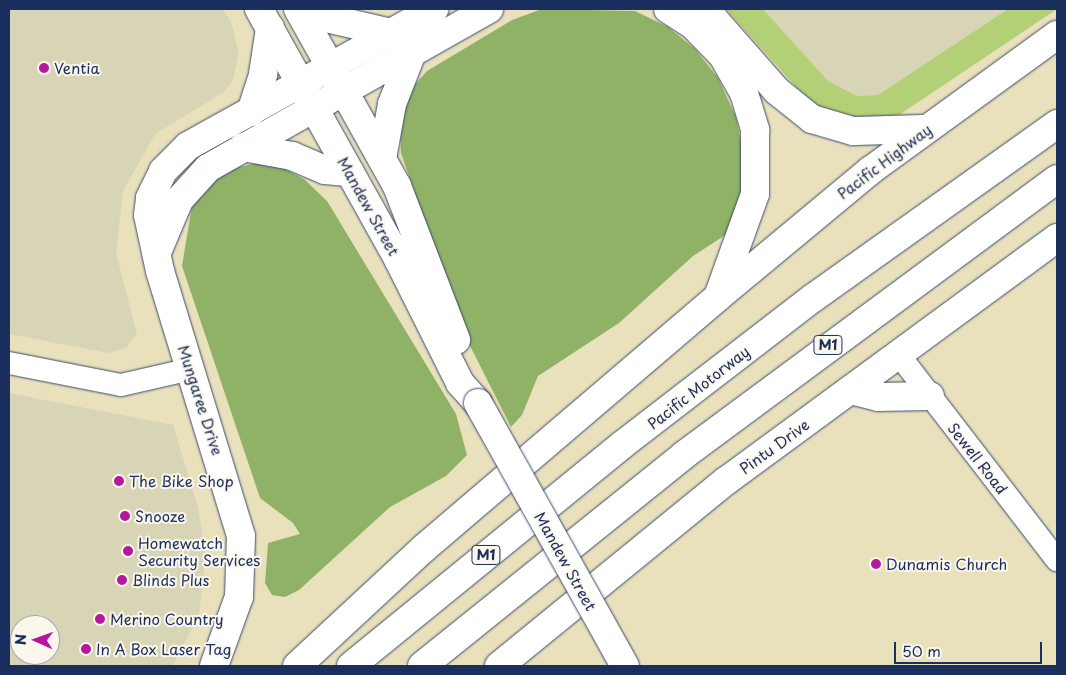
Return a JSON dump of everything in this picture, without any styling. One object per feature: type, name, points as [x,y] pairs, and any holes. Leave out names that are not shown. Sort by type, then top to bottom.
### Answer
[{"type":"main road","name":"Mungaree Drive","points":[[158,250],[190,184],[243,147],[307,96],[337,78],[391,33],[434,9]]},
{"type":"main road","name":"Mungaree Drive","points":[[337,78],[414,50],[489,9]]},
{"type":"main road","points":[[668,9],[692,25],[723,56],[744,93],[755,130],[758,162],[753,201],[718,297]]},
{"type":"main road","points":[[705,9],[777,90],[812,119],[853,132],[926,129]]},
{"type":"main road","points":[[299,11],[391,33]]},
{"type":"main road","name":"Mandew Street","points":[[299,11],[382,159],[414,227],[478,402],[625,666]]},
{"type":"main road","points":[[251,112],[263,74],[265,18]]},
{"type":"main road","name":"Mandew Street","points":[[265,18],[350,172],[460,383],[478,402]]},
{"type":"main road","name":"Pacific Highway","points":[[297,666],[423,549],[718,297],[926,129],[1057,35]]},
{"type":"main road","points":[[382,159],[392,104],[414,50]]},
{"type":"main road","name":"Mungaree Drive","points":[[214,666],[236,611],[242,549],[158,250],[148,208],[163,171],[193,143],[251,112],[307,96]]},
{"type":"main road","name":"Pacific Motorway","points":[[351,666],[622,446],[805,304],[1057,124]]},
{"type":"main road","points":[[243,147],[292,156],[325,170],[350,172]]},
{"type":"main road","name":"M1","points":[[422,666],[684,455],[1057,179]]},
{"type":"main road","name":"Pintu Drive","points":[[499,666],[627,558],[850,390],[1057,238]]},
{"type":"main road","points":[[850,390],[878,397],[930,396]]},
{"type":"street","name":"Sewell Road","points":[[899,355],[1057,560]]},
{"type":"street","points":[[9,363],[121,384],[191,369]]},
{"type":"shaded area","points":[[9,9],[223,9],[231,22],[239,53],[233,80],[224,92],[155,134],[123,191],[116,253],[137,334],[126,348],[108,353],[9,334]]},
{"type":"shaded area","points":[[763,9],[1008,9],[878,95],[857,96],[828,81]]},
{"type":"shaded area","points":[[9,393],[173,425],[198,507],[206,555],[199,615],[173,666],[9,666]]},
{"type":"green space","points":[[542,9],[635,11],[668,27],[695,49],[718,78],[736,117],[744,157],[742,195],[730,232],[693,256],[619,323],[538,376],[522,415],[511,427],[464,334],[401,153],[400,125],[409,91],[427,71],[512,20]]},
{"type":"green space","points":[[726,9],[763,9],[828,81],[857,96],[878,95],[1008,9],[1057,9],[899,115],[874,122],[815,108]]},
{"type":"green space","points":[[256,163],[283,168],[304,179],[327,201],[456,414],[467,455],[446,476],[390,507],[299,590],[285,597],[272,595],[265,583],[268,543],[300,534],[293,523],[260,498],[182,266],[192,206],[212,181],[228,170]]},
{"type":"place","name":"Ventia","points":[[44,68]]},
{"type":"place","name":"The Bike Shop","points":[[119,481]]},
{"type":"place","name":"Snooze","points":[[125,516]]},
{"type":"place","name":"Homewatch Security Services","points":[[128,551]]},
{"type":"place","name":"Dunamis Church","points":[[876,564]]},
{"type":"place","name":"Blinds Plus","points":[[122,580]]},
{"type":"place","name":"Merino Country","points":[[100,619]]},
{"type":"place","name":"In A Box Laser Tag","points":[[86,649]]}]
